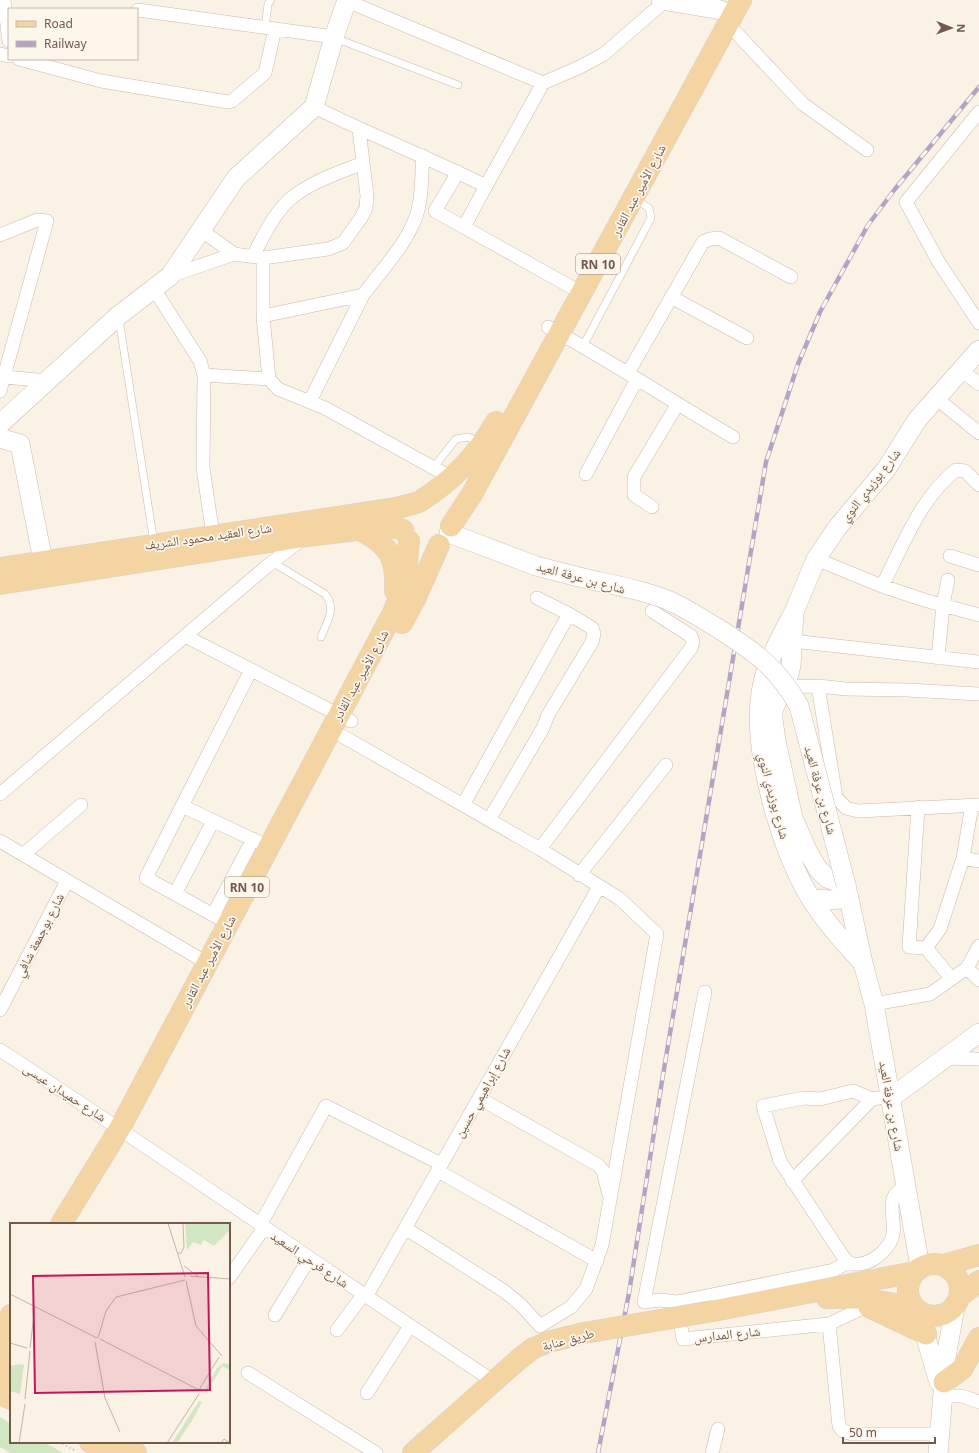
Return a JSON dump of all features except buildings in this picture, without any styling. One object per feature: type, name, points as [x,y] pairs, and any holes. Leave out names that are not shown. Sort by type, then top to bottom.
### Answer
[{"type":"main road","name":"شارع الأمير عبد القادر","points":[[62,1223],[125,1132],[341,726],[416,596],[446,535],[472,494],[554,330],[571,287],[725,11],[741,0]]},
{"type":"main road","name":"شارع الأمير عبد القادر","points":[[418,503],[452,478],[483,444],[634,198],[725,11]]},
{"type":"main road","points":[[427,500],[441,505],[450,518],[446,535],[423,548],[406,535],[403,518],[406,511],[412,505],[427,500]]},
{"type":"main road","name":"شارع العقيد محمود الشريف","points":[[0,568],[213,534],[396,508],[418,503]]},
{"type":"main road","name":"شارع العقيد محمود الشريف","points":[[0,584],[307,536],[392,527],[406,535]]},
{"type":"main road","points":[[360,530],[382,544],[391,556],[395,571],[394,613]]},
{"type":"main road","name":"شارع الأمير عبد القادر","points":[[79,1223],[208,963],[220,919],[261,843],[341,726],[394,613],[405,583],[406,535]]},
{"type":"main road","points":[[979,1255],[943,1265],[931,1264],[918,1269],[909,1283],[908,1296],[916,1309],[933,1316],[940,1315],[957,1302],[979,1281]]},
{"type":"main road","points":[[943,1265],[956,1276],[960,1286],[957,1302]]},
{"type":"main road","name":"طريق عنابة","points":[[413,1453],[493,1381],[532,1349],[548,1342],[584,1333],[713,1311],[918,1269]]},
{"type":"main road","points":[[846,1298],[867,1306],[926,1334]]},
{"type":"main road","name":"طريق عنابة","points":[[760,1301],[846,1298],[916,1309]]},
{"type":"main road","points":[[0,1334],[10,1317]]},
{"type":"main road","points":[[943,1389],[962,1369],[979,1338]]},
{"type":"main road","points":[[0,1361],[10,1341]]},
{"type":"main road","points":[[0,1367],[10,1376]]},
{"type":"main road","points":[[0,1394],[10,1399]]},
{"type":"main road","points":[[92,1443],[110,1453]]},
{"type":"main road","points":[[119,1443],[136,1453]]},
{"type":"street","points":[[4,0],[8,18]]},
{"type":"street","points":[[0,424],[49,381],[118,316],[170,276],[236,178],[314,107],[344,0],[543,83]]},
{"type":"street","points":[[464,227],[543,83],[580,67],[604,54],[663,0],[725,11],[803,104],[867,150]]},
{"type":"street","points":[[137,7],[270,29],[334,37]]},
{"type":"street","points":[[23,60],[101,81],[228,102],[232,101],[265,73],[270,29]]},
{"type":"street","points":[[314,107],[359,129],[423,156],[486,186]]},
{"type":"street","points":[[979,112],[906,202],[938,261],[979,323]]},
{"type":"street","points":[[170,276],[234,254],[258,257],[328,249],[343,242],[361,218],[366,208],[367,196],[359,129]]},
{"type":"street","points":[[310,401],[363,294],[402,243],[414,223],[419,202],[423,156]]},
{"type":"street","points":[[363,163],[305,188],[289,201],[275,217],[258,257],[268,379],[278,389],[310,401],[356,424],[452,478]]},
{"type":"street","points":[[435,211],[458,172]]},
{"type":"street","points":[[419,202],[571,287]]},
{"type":"street","points":[[0,235],[37,220],[47,221],[0,391]]},
{"type":"street","points":[[201,230],[234,254]]},
{"type":"street","points":[[586,474],[671,297],[703,242],[710,239],[719,238],[791,277]]},
{"type":"street","points":[[154,289],[200,361],[204,375],[203,468],[213,534]]},
{"type":"street","points":[[262,316],[363,294]]},
{"type":"street","points":[[671,297],[747,338]]},
{"type":"street","points":[[554,330],[632,376],[676,405],[733,437]]},
{"type":"street","name":"شارع بوزيدي النوي","points":[[863,963],[840,939],[811,899],[786,843],[772,797],[762,754],[760,730],[761,693],[770,662],[794,612],[816,558],[837,528],[887,468],[917,420],[979,350]]},
{"type":"street","points":[[961,370],[979,384]]},
{"type":"street","points":[[204,375],[268,379]]},
{"type":"street","points":[[4,377],[49,381]]},
{"type":"street","points":[[936,398],[979,433]]},
{"type":"street","points":[[22,405],[19,424],[20,444],[43,561]]},
{"type":"street","points":[[652,507],[634,495],[634,477],[676,405]]},
{"type":"street","points":[[0,438],[20,444]]},
{"type":"street","points":[[882,586],[929,497],[944,481],[956,470],[965,471],[979,485]]},
{"type":"street","name":"شارع بن عرفة العيد","points":[[446,535],[536,566],[671,602],[695,614],[753,650],[773,669],[788,687],[799,706],[847,891],[874,1004],[892,1096],[918,1269]]},
{"type":"street","points":[[0,794],[272,562],[307,536]]},
{"type":"street","points":[[950,556],[979,565]]},
{"type":"street","points":[[816,558],[882,586],[979,615]]},
{"type":"street","points":[[938,658],[943,605],[948,580]]},
{"type":"street","points":[[489,820],[543,728],[548,715],[592,642],[594,634],[592,628],[570,614],[537,598]]},
{"type":"street","points":[[540,849],[691,648],[693,642],[691,636],[652,611]]},
{"type":"street","name":"شارع بوزيدي النوي","points":[[794,612],[791,666],[772,712],[772,723],[793,818],[808,852],[818,870],[827,878],[847,891]]},
{"type":"street","points":[[463,805],[570,614]]},
{"type":"street","points":[[186,636],[251,670],[463,805],[540,849],[598,887],[620,899],[657,934],[602,1245],[586,1289],[571,1307],[540,1326],[521,1305],[504,1291],[405,1228]]},
{"type":"street","points":[[793,641],[979,662]]},
{"type":"street","points":[[220,919],[146,878],[251,670]]},
{"type":"street","points":[[761,693],[783,687],[818,686],[846,689],[907,690],[979,694]]},
{"type":"street","points":[[818,686],[836,798],[846,808],[858,811],[976,805],[964,858],[940,929],[926,948]]},
{"type":"street","points":[[579,875],[666,764]]},
{"type":"street","points":[[24,854],[81,805]]},
{"type":"street","points":[[182,806],[261,843]]},
{"type":"street","points":[[918,807],[909,947],[926,948],[951,978]]},
{"type":"street","points":[[175,894],[213,821]]},
{"type":"street","points":[[0,841],[208,963]]},
{"type":"street","points":[[964,858],[979,861]]},
{"type":"street","name":"شارع بوجمعة شافي","points":[[0,1010],[67,881]]},
{"type":"street","name":"شارع إبراهيمي حسين","points":[[337,1330],[365,1296],[440,1168],[598,887]]},
{"type":"street","points":[[811,899],[834,900],[847,891]]},
{"type":"street","points":[[874,1004],[930,994],[951,978],[968,968],[979,946]]},
{"type":"street","points":[[968,968],[979,980]]},
{"type":"street","points":[[705,992],[644,1302],[660,1300],[676,1302],[834,1270],[848,1262]]},
{"type":"street","points":[[906,1186],[899,1190],[893,1200],[893,1235],[889,1244],[881,1253],[865,1263],[857,1264],[848,1262],[792,1181],[780,1161],[763,1106],[804,1098],[820,1099],[853,1091],[872,1099],[892,1096],[979,1033]]},
{"type":"street","name":"شارع حميدان عيسى","points":[[0,1050],[125,1132]]},
{"type":"street","points":[[944,1058],[979,1059]]},
{"type":"street","points":[[479,1098],[598,1165],[603,1171],[610,1201]]},
{"type":"street","points":[[792,1181],[872,1099]]},
{"type":"street","points":[[230,1276],[262,1227],[326,1106],[440,1168],[597,1261]]},
{"type":"street","name":"شارع فرحي السعيد","points":[[125,1132],[309,1259],[493,1381]]},
{"type":"street","points":[[275,1314],[309,1259]]},
{"type":"street","name":"شارع المدارس","points":[[676,1302],[683,1339],[829,1324]]},
{"type":"street","points":[[938,1453],[943,1389],[950,1332],[957,1302]]},
{"type":"street","points":[[867,1306],[829,1324],[839,1426],[843,1431],[852,1434],[940,1434]]},
{"type":"street","points":[[916,1309],[926,1334],[943,1389]]},
{"type":"street","points":[[367,1393],[410,1326]]},
{"type":"street","points":[[248,1373],[376,1453]]},
{"type":"street","points":[[943,1389],[979,1402]]},
{"type":"street","points":[[712,1453],[718,1429]]},
{"type":"lane","points":[[270,29],[268,4],[271,0]]},
{"type":"lane","points":[[334,37],[458,85]]},
{"type":"lane","points":[[583,346],[651,218],[649,208],[634,198]]},
{"type":"lane","points":[[118,316],[154,544]]},
{"type":"lane","points":[[433,468],[456,440],[468,437],[483,444]]},
{"type":"lane","points":[[272,562],[325,594],[330,601],[332,609],[321,637]]},
{"type":"path","points":[[61,1443],[78,1453]]},
{"type":"green space","points":[[0,1417],[10,1423],[10,1443],[46,1443],[63,1453],[10,1453],[0,1447]]},
{"type":"railway","points":[[598,1453],[629,1293],[662,1081],[766,462],[798,364],[820,312],[868,225],[895,189],[979,87]]}]
